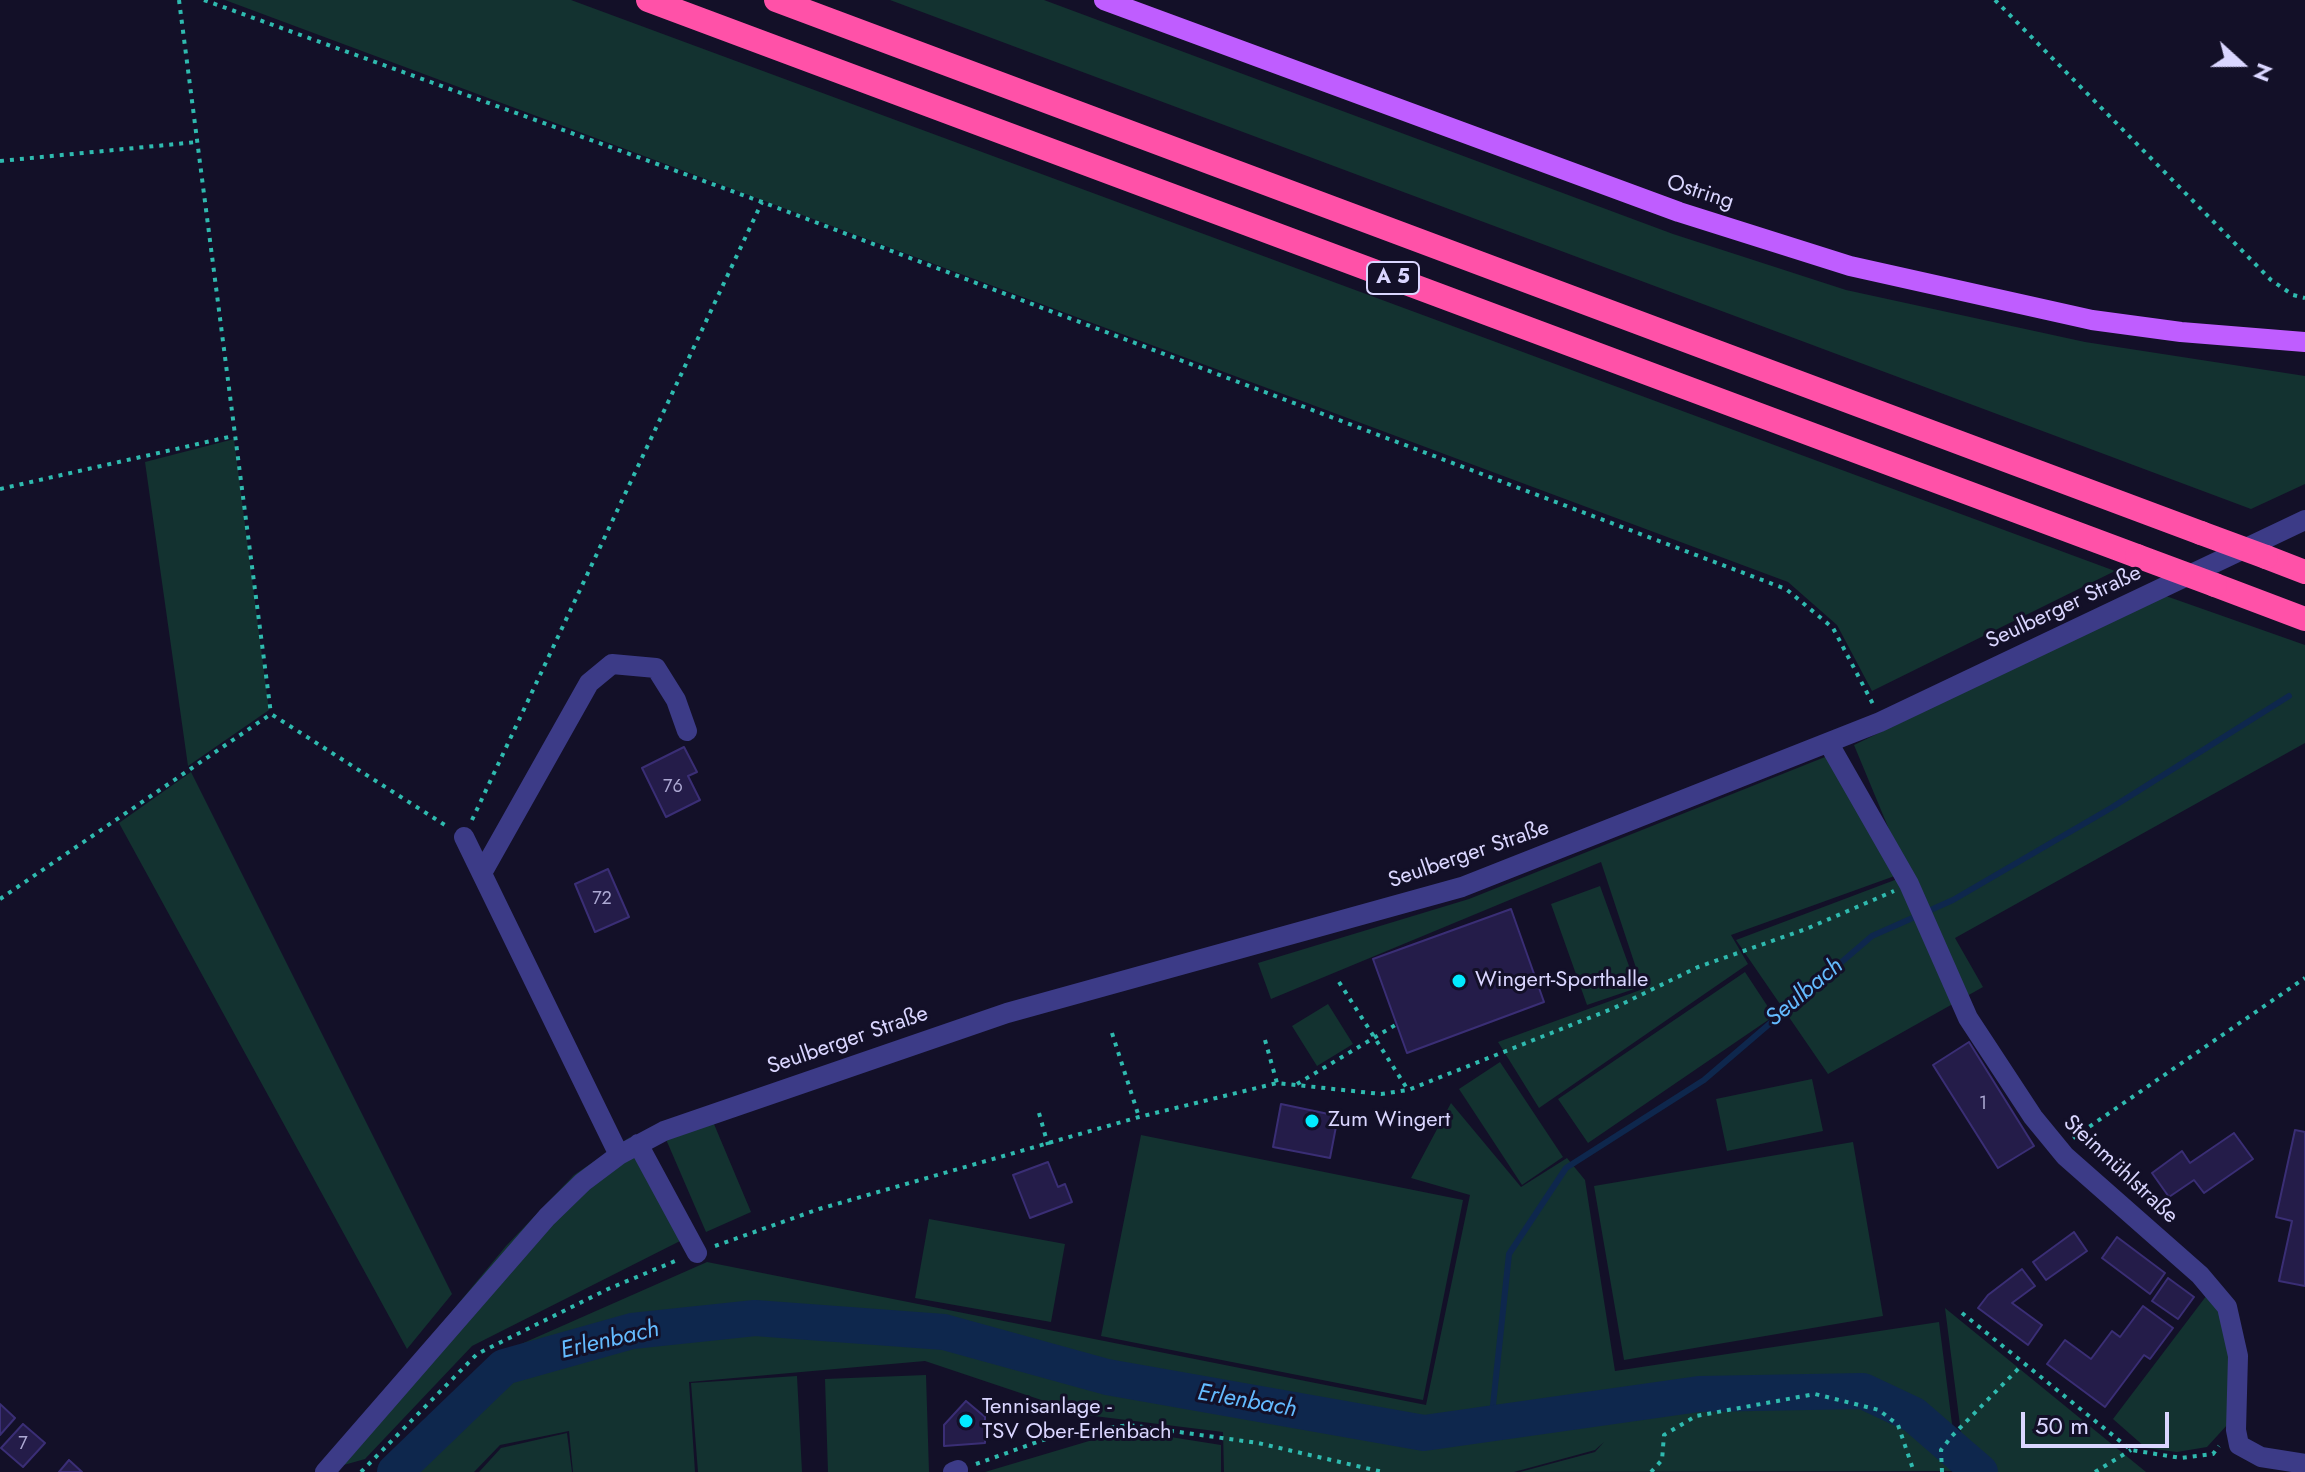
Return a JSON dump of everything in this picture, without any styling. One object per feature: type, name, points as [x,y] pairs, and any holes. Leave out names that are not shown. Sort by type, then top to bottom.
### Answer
[{"type":"highway","name":"A 5","points":[[648,0],[2305,619]]},
{"type":"highway","name":"A 5","points":[[776,0],[2305,572]]},
{"type":"main road","name":"Ostring","points":[[1104,0],[1679,212],[1850,266],[2092,320],[2181,332],[2305,342]]},
{"type":"street","name":"Seulberger Straße","points":[[325,1472],[547,1217],[583,1182],[638,1144],[692,1119],[1007,1013],[1462,887],[1829,744],[2305,520]]},
{"type":"street","points":[[482,873],[589,683],[612,664],[656,668],[676,700],[687,731]]},
{"type":"street","name":"Steinmühlstraße","points":[[1829,744],[1911,889],[1968,1018],[2033,1117],[2058,1149],[2221,1298],[2230,1312],[2238,1349],[2236,1426]]},
{"type":"street","points":[[464,837],[619,1155]]},
{"type":"street","points":[[638,1144],[697,1253]]},
{"type":"street","points":[[2236,1426],[2238,1443],[2250,1453],[2305,1464]]},
{"type":"path","points":[[179,0],[271,714],[464,837],[762,202]]},
{"type":"path","points":[[204,0],[762,202],[1786,589],[1833,628],[1875,708]]},
{"type":"path","points":[[1995,0],[2271,280],[2293,295],[2305,298]]},
{"type":"path","points":[[0,161],[198,141]]},
{"type":"path","points":[[0,489],[233,436]]},
{"type":"path","points":[[0,899],[271,714]]},
{"type":"path","points":[[361,1472],[477,1354],[608,1289],[697,1253],[819,1209],[1048,1146],[1139,1117],[1277,1083],[1381,1094],[1408,1090],[1614,1008],[1698,967],[1911,889]]},
{"type":"path","points":[[2058,1149],[2305,978]]},
{"type":"path","points":[[1339,982],[1408,1090]]},
{"type":"path","points":[[1297,1084],[1397,1024]]},
{"type":"path","points":[[1112,1033],[1139,1117]]},
{"type":"path","points":[[1265,1040],[1277,1083]]},
{"type":"path","points":[[1039,1113],[1048,1146]]},
{"type":"path","points":[[1962,1313],[2022,1365],[2131,1450],[2181,1458],[2213,1454],[2236,1426]]},
{"type":"path","points":[[1942,1472],[1941,1450],[2022,1365]]},
{"type":"path","points":[[1651,1472],[1662,1460],[1664,1435],[1696,1416],[1815,1394],[1879,1410],[1898,1425],[1914,1472]]},
{"type":"path","points":[[955,1471],[1054,1436],[1129,1425],[1258,1443],[1383,1472]]},
{"type":"path","points":[[2095,1472],[2131,1450]]},
{"type":"green space","points":[[225,0],[571,0],[2115,571],[1872,691],[1837,625],[1788,582]]},
{"type":"green space","points":[[890,0],[1044,0],[1673,234],[1846,290],[2085,342],[2305,376],[2305,484],[2251,509]]},
{"type":"green space","points":[[234,439],[269,710],[188,766],[145,462]]},
{"type":"green space","points":[[2163,595],[2305,645],[2305,743],[1955,938],[1983,987],[1828,1074],[1736,940],[1908,875],[1854,745]]},
{"type":"green space","points":[[1830,755],[1903,873],[1731,935],[1748,964],[1539,1108],[1498,1042],[1643,989],[1601,862],[1271,999],[1258,963],[1469,899]]},
{"type":"green space","points":[[191,772],[452,1294],[407,1349],[119,823]]},
{"type":"green space","points":[[1600,886],[1637,988],[1587,1005],[1551,904]]},
{"type":"green space","points":[[1745,972],[1774,1016],[1588,1143],[1558,1099]]},
{"type":"green space","points":[[1328,1004],[1353,1044],[1317,1066],[1292,1026]]},
{"type":"green space","points":[[1500,1062],[1563,1157],[1522,1185],[1459,1089]]},
{"type":"green space","points":[[1812,1079],[1823,1131],[1727,1151],[1716,1099]]},
{"type":"green space","points":[[1451,1103],[1521,1187],[1567,1158],[1585,1180],[1615,1371],[1939,1322],[1958,1471],[1520,1472],[1595,1452],[1604,1442],[1595,1450],[1514,1472],[1224,1472],[1223,1432],[1086,1415],[925,1361],[689,1382],[695,1472],[573,1472],[569,1431],[500,1445],[474,1472],[377,1472],[503,1352],[707,1262],[1426,1405],[1470,1195],[1411,1178]]},
{"type":"green space","points":[[711,1117],[751,1212],[706,1232],[665,1137]]},
{"type":"green space","points":[[1141,1135],[1463,1200],[1423,1400],[1101,1336]]},
{"type":"green space","points":[[630,1137],[684,1239],[472,1346],[365,1459],[319,1472],[506,1246],[574,1175]]},
{"type":"green space","points":[[1853,1142],[1883,1316],[1624,1360],[1594,1186]]},
{"type":"green space","points":[[929,1219],[1065,1244],[1051,1322],[915,1298]]},
{"type":"green space","points":[[2207,1295],[2222,1306],[2230,1337],[2228,1424],[2207,1447],[2177,1452],[2146,1448],[2113,1419]]},
{"type":"green space","points":[[1945,1308],[2146,1472],[1966,1472]]},
{"type":"green space","points":[[926,1375],[929,1472],[828,1472],[825,1379]]},
{"type":"green space","points":[[797,1376],[802,1472],[698,1472],[691,1383]]},
{"type":"green space","points":[[1126,1430],[1221,1445],[1221,1472],[985,1472]]},
{"type":"green space","points":[[567,1433],[572,1472],[479,1472],[501,1448]]},
{"type":"building","points":[[684,747],[697,772],[688,776],[700,800],[666,817],[642,768]]},
{"type":"building","points":[[608,869],[629,917],[595,932],[575,884]]},
{"type":"building","name":"Wingert-Sporthalle","points":[[1511,909],[1544,1002],[1407,1053],[1373,959]]},
{"type":"building","points":[[1969,1042],[2034,1146],[1998,1168],[1933,1065]]},
{"type":"building","points":[[1281,1104],[1338,1116],[1330,1158],[1273,1147]]},
{"type":"building","points":[[2295,1130],[2305,1132],[2305,1286],[2279,1281],[2292,1221],[2276,1217]]},
{"type":"building","points":[[2234,1133],[2253,1159],[2204,1193],[2194,1180],[2169,1197],[2152,1173],[2182,1151],[2190,1163]]},
{"type":"building","points":[[1048,1162],[1058,1187],[1065,1184],[1072,1202],[1030,1218],[1013,1175]]},
{"type":"building","points":[[2074,1232],[2087,1251],[2046,1280],[2033,1262]]},
{"type":"building","points":[[2117,1237],[2165,1273],[2150,1294],[2102,1258]]},
{"type":"building","points":[[2022,1269],[2035,1286],[2012,1303],[2042,1325],[2028,1345],[1978,1308],[1988,1295]]},
{"type":"building","points":[[2168,1278],[2194,1297],[2178,1319],[2152,1301]]},
{"type":"building","points":[[2143,1306],[2173,1328],[2150,1359],[2144,1355],[2105,1407],[2047,1364],[2065,1340],[2091,1359],[2112,1331],[2120,1337]]},
{"type":"building","name":"Tennisanlage - TSV Ober-Erlenbach","points":[[966,1401],[985,1417],[985,1443],[944,1446],[944,1425]]},
{"type":"building","points":[[0,1404],[15,1418],[0,1435]]},
{"type":"building","points":[[23,1424],[45,1443],[23,1467],[1,1448]]},
{"type":"building","points":[[69,1460],[82,1472],[59,1472]]},
{"type":"waterway","name":"Seulbach","points":[[1491,1424],[1509,1254],[1566,1168],[1704,1080],[1872,936],[1953,900],[2111,808],[2289,696]]},
{"type":"waterway","name":"Erlenbach","points":[[395,1472],[504,1367],[632,1331],[755,1318],[944,1332],[1107,1377],[1424,1433],[1699,1394],[1863,1391],[1914,1415],[1980,1472]]},
{"type":"place","name":"Wingert-Sporthalle","points":[[1459,981]]},
{"type":"place","name":"Zum Wingert","points":[[1312,1121]]},
{"type":"place","name":"Tennisanlage - TSV Ober-Erlenbach","points":[[966,1421]]}]
